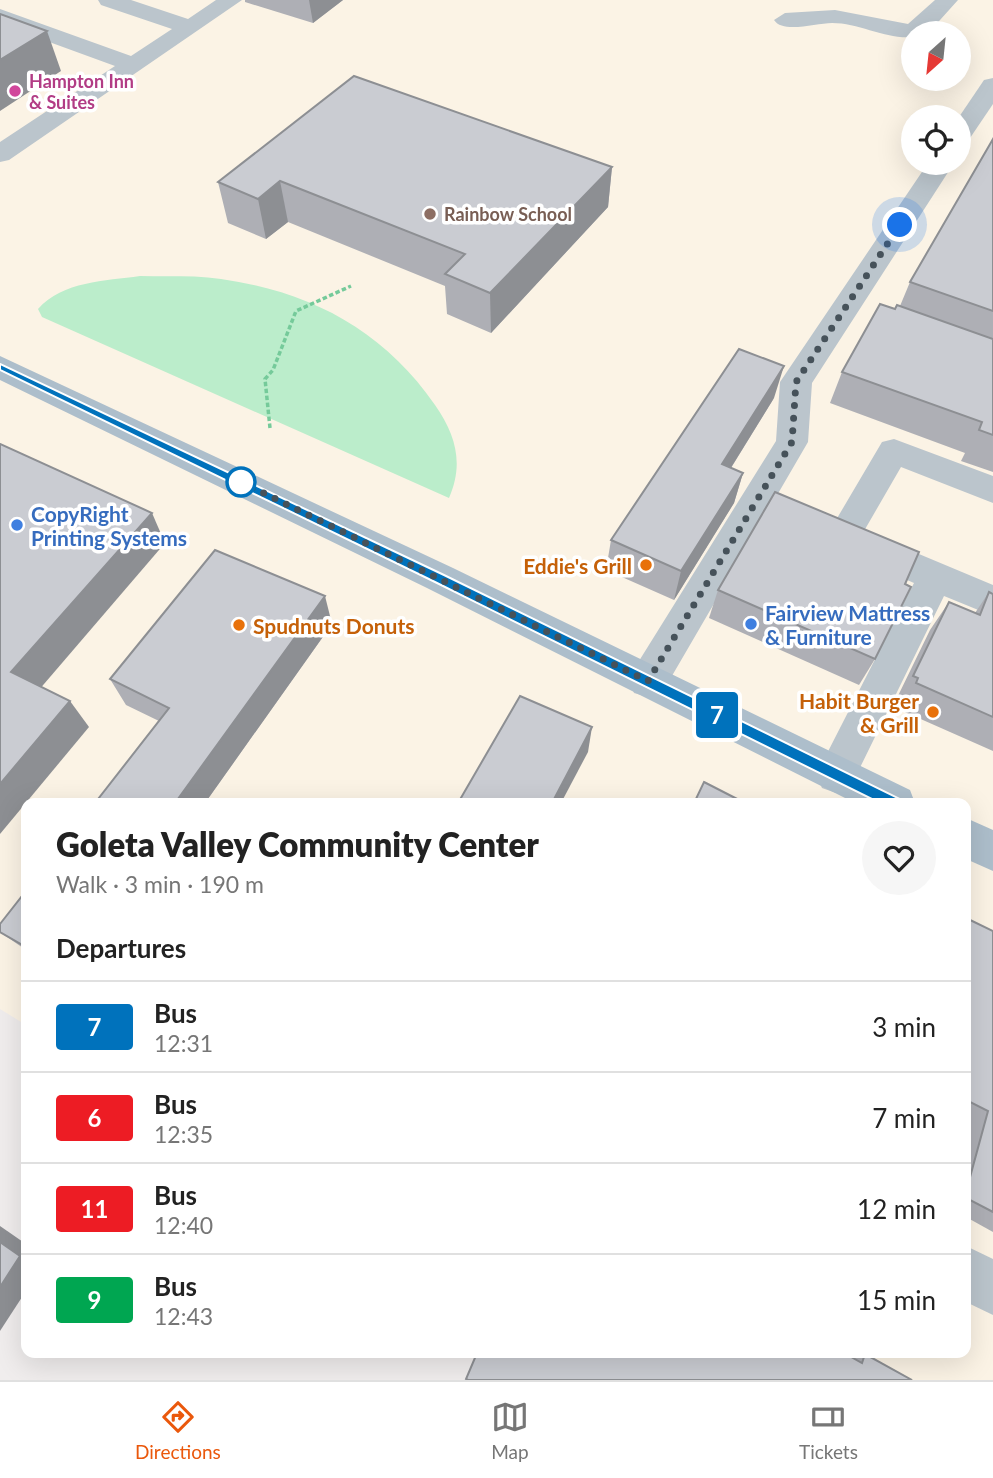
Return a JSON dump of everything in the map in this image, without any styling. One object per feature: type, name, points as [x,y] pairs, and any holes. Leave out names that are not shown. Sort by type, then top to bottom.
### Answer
[{"type":"main road","points":[[0,368],[648,681],[839,786],[879,798]]},
{"type":"main road","points":[[971,840],[993,851]]},
{"type":"lane","points":[[109,0],[190,27]]},
{"type":"lane","points":[[0,154],[231,0]]},
{"type":"lane","points":[[785,20],[856,8],[900,31],[917,30],[928,25],[947,0]]},
{"type":"lane","points":[[0,16],[134,65]]},
{"type":"lane","points":[[971,132],[993,85]]},
{"type":"lane","points":[[648,681],[792,442],[796,382],[858,313],[934,175]]},
{"type":"lane","points":[[993,490],[894,451],[843,537],[993,601]]},
{"type":"lane","points":[[839,786],[934,577]]},
{"type":"lane","points":[[971,1275],[993,1289]]},
{"type":"path","points":[[270,428],[265,379],[273,370],[296,311],[351,286]]},
{"type":"shaded area","points":[[0,0],[993,0],[993,1380],[600,1380],[564,1358],[971,1358],[971,798],[21,798],[21,1022],[0,1009]]},
{"type":"green space","points":[[140,276],[211,278],[254,285],[315,305],[368,336],[415,379],[448,427],[457,462],[449,498],[42,317],[38,309],[48,300],[72,288],[99,281]]},
{"type":"building","points":[[0,14],[47,31],[0,60]]},
{"type":"building","points":[[354,76],[612,167],[490,293],[445,274],[465,254],[280,181],[258,199],[218,182]]},
{"type":"building","points":[[993,139],[993,311],[910,282]]},
{"type":"building","points":[[880,304],[895,309],[897,305],[993,339],[993,435],[979,430],[982,422],[842,372]]},
{"type":"building","points":[[739,349],[784,366],[722,464],[743,473],[681,571],[611,540]]},
{"type":"building","points":[[0,444],[152,513],[11,672],[70,701],[0,784]]},
{"type":"building","points":[[775,492],[919,552],[905,584],[911,587],[875,659],[718,590]]},
{"type":"building","points":[[215,550],[325,596],[179,798],[99,798],[169,708],[110,679]]},
{"type":"building","points":[[989,592],[993,594],[993,717],[916,683],[918,678],[913,676],[949,602],[980,615]]},
{"type":"building","points":[[520,696],[592,727],[555,798],[461,798]]},
{"type":"building","points":[[704,782],[735,798],[696,798]]},
{"type":"building","points":[[21,897],[21,944],[0,932],[0,924]]},
{"type":"building","points":[[971,920],[993,931],[993,1212],[971,1201],[971,1174],[988,1111],[971,1102]]},
{"type":"building","points":[[0,1242],[20,1256],[0,1287]]},
{"type":"building","points":[[475,1358],[853,1358],[862,1363],[864,1358],[872,1358],[912,1380],[468,1380],[466,1379]]},
{"type":"bus line","name":"7","points":[[0,367],[440,578],[885,798]]},
{"type":"place","name":"Hampton Inn & Suites","points":[[15,91]]},
{"type":"place","name":"Rainbow School","points":[[430,214]]},
{"type":"place","name":"CopyRight Printing Systems","points":[[17,525]]},
{"type":"place","name":"Eddie's Grill","points":[[646,565]]},
{"type":"place","name":"Fairview Mattress & Furniture","points":[[751,624]]},
{"type":"place","name":"Spudnuts Donuts","points":[[239,625]]},
{"type":"place","name":"Habit Burger & Grill","points":[[933,712]]},
{"type":"route","points":[[241,482],[648,681],[792,442],[796,382],[900,225]]}]
